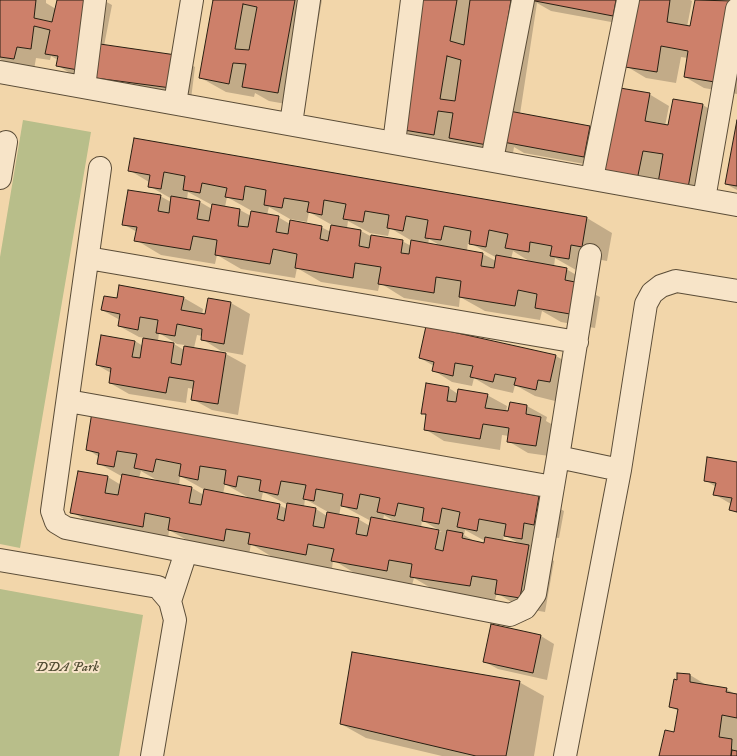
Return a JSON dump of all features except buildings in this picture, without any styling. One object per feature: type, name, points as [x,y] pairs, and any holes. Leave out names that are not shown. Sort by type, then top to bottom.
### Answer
[{"type":"street","points":[[84,87],[95,0]]},
{"type":"street","points":[[175,103],[192,0]]},
{"type":"street","points":[[290,124],[309,0]]},
{"type":"street","points":[[394,143],[412,0]]},
{"type":"street","points":[[492,160],[523,0]]},
{"type":"street","points":[[592,178],[628,0]]},
{"type":"street","points":[[704,199],[737,9]]},
{"type":"street","points":[[0,72],[737,205]]},
{"type":"street","points":[[0,178],[6,142]]},
{"type":"street","points":[[100,168],[52,511],[56,522],[66,528],[510,615],[525,608],[535,594],[590,255]]},
{"type":"street","points":[[88,258],[577,342]]},
{"type":"street","points":[[565,756],[620,470],[646,304],[652,294],[661,286],[676,281],[737,291]]},
{"type":"street","points":[[68,401],[553,487]]},
{"type":"street","points":[[558,457],[620,470]]},
{"type":"street","points":[[170,601],[186,552]]},
{"type":"street","points":[[0,560],[158,587],[170,601],[175,620],[152,756]]},
{"type":"green space","points":[[23,120],[91,132],[20,548],[0,544],[0,257]]},
{"type":"green space","name":"DDA Park","points":[[0,589],[143,615],[119,756],[0,756]]}]
